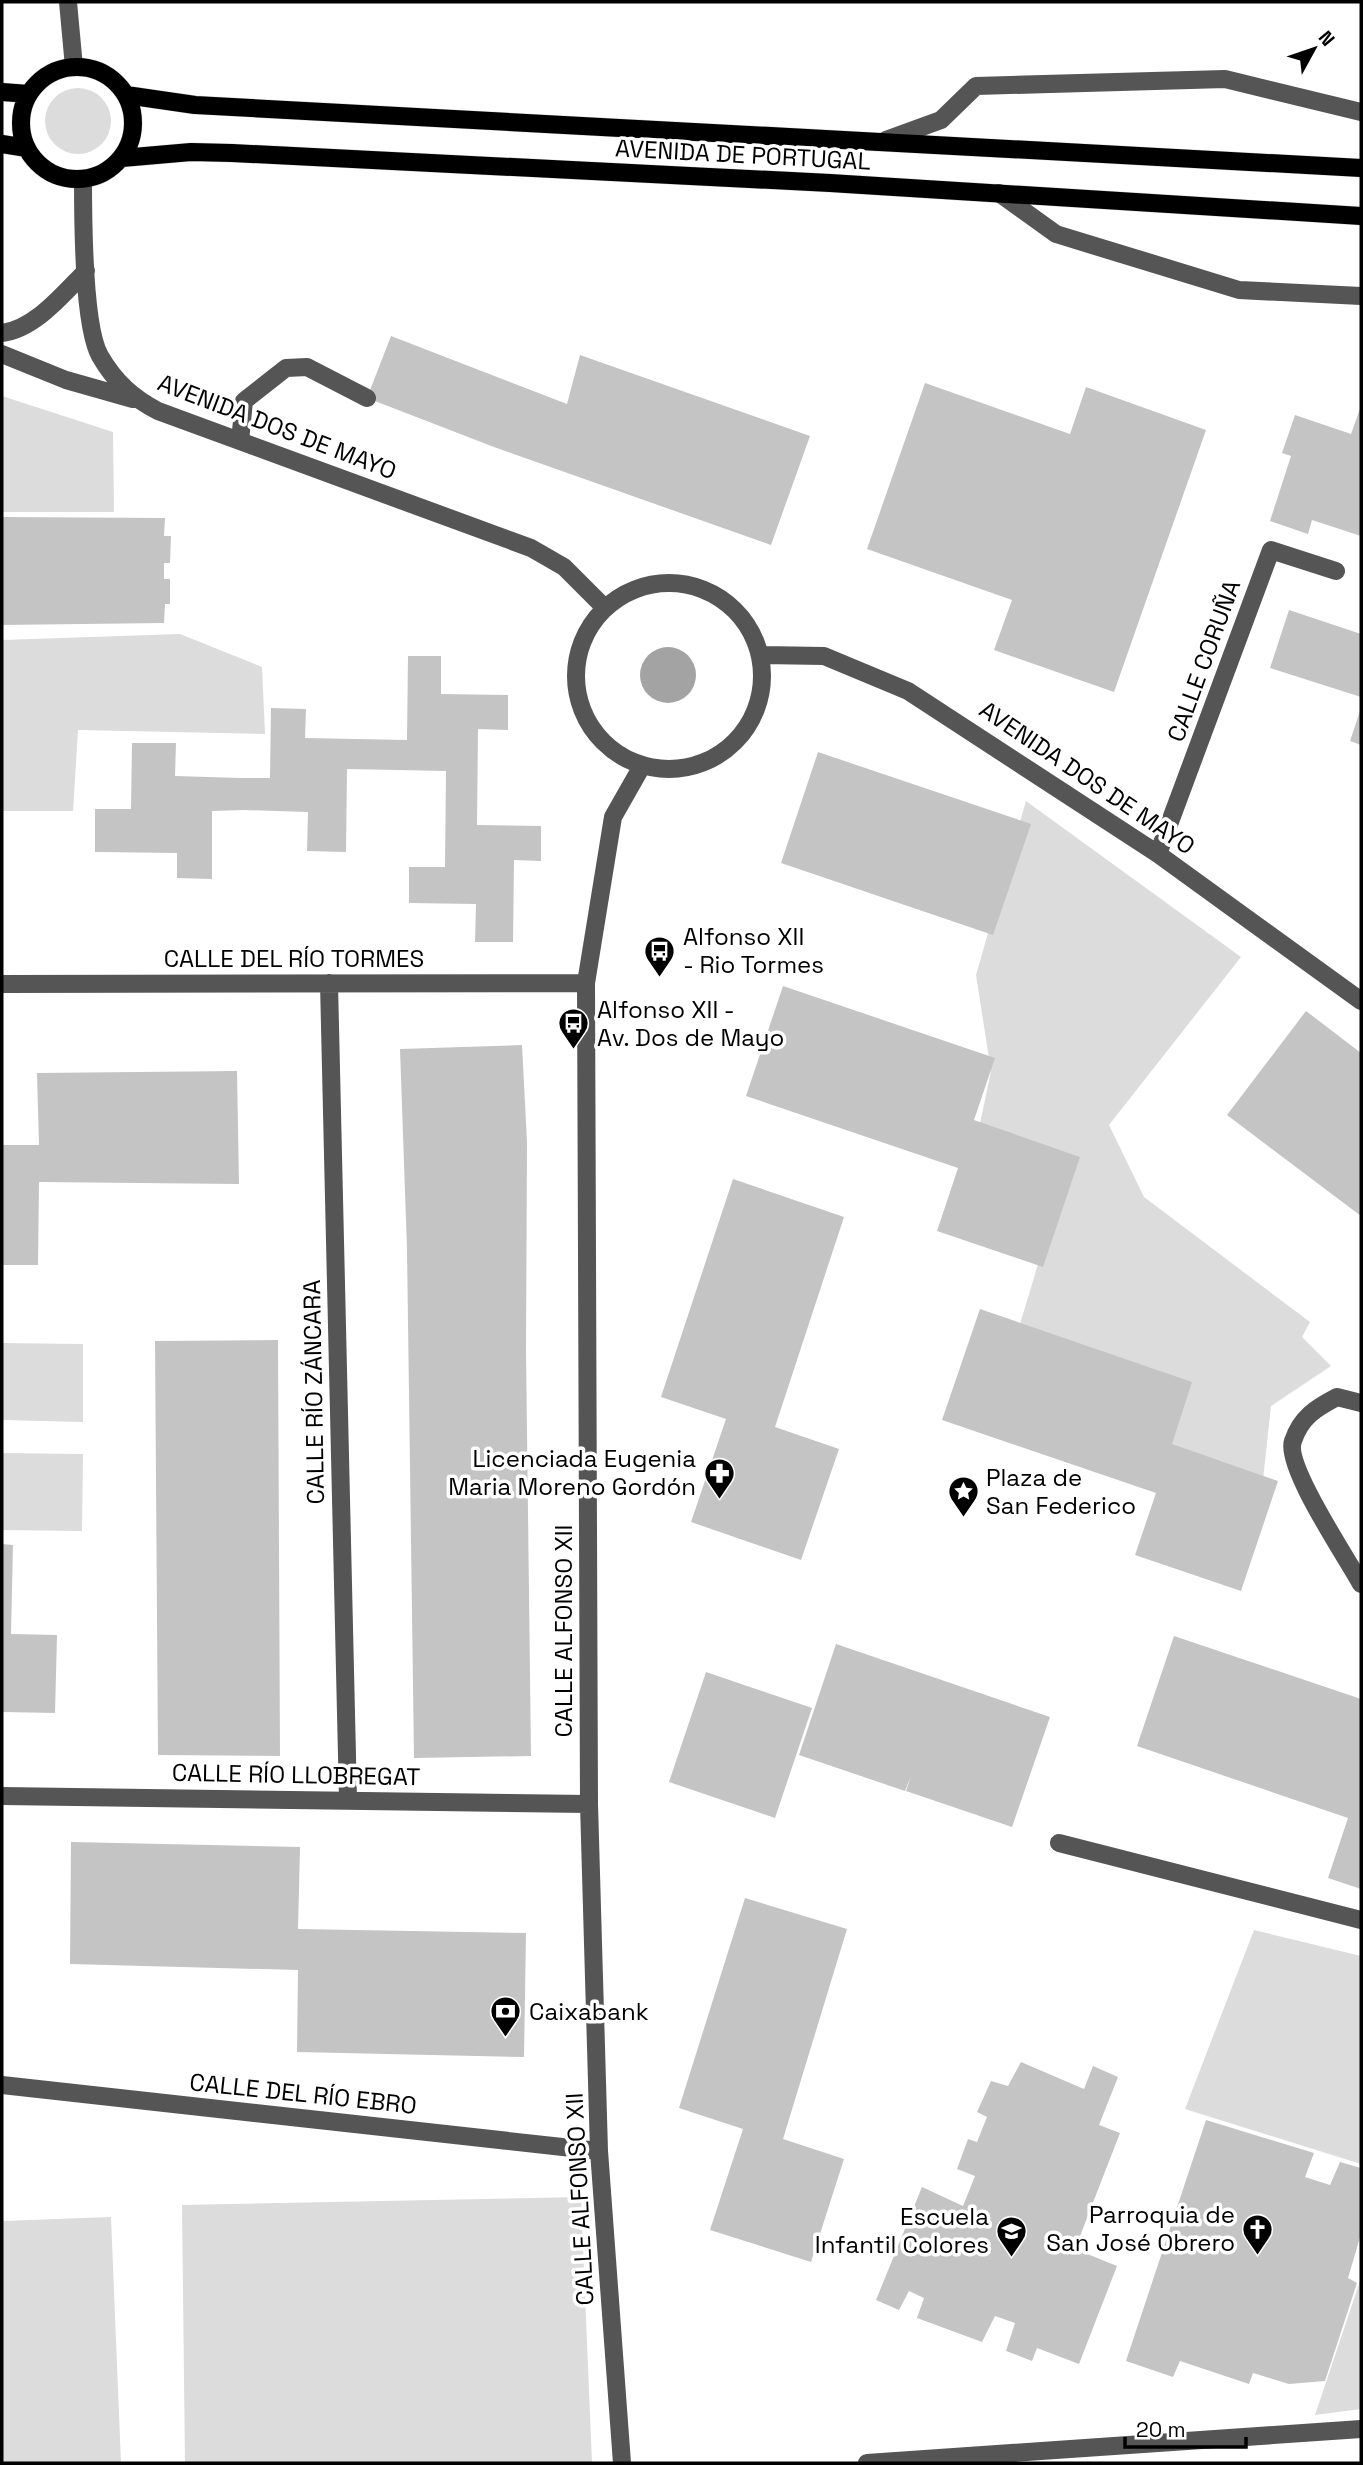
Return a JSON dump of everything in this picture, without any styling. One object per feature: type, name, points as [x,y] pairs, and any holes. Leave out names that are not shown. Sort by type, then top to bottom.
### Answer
[{"type":"main road","points":[[74,67],[94,69],[113,79],[127,95],[134,116],[132,138],[122,158],[105,173],[83,179],[50,173],[27,148],[21,121],[29,94],[40,80],[56,71],[74,67]]},
{"type":"main road","points":[[2,92],[29,94]]},
{"type":"main road","name":"AVENIDA DE PORTUGAL","points":[[127,95],[195,104],[1361,168]]},
{"type":"main road","points":[[2,144],[27,148]]},
{"type":"main road","name":"AVENIDA DE PORTUGAL","points":[[122,158],[191,152],[232,153],[999,193],[1361,216]]},
{"type":"street","points":[[68,2],[74,67]]},
{"type":"street","points":[[886,140],[941,120],[976,86],[1225,79],[1361,112]]},
{"type":"street","name":"AVENIDA DOS DE MAYO","points":[[83,179],[86,271],[99,355],[133,398],[240,441],[531,548],[564,567],[605,608]]},
{"type":"street","points":[[999,193],[1056,234],[1239,290],[1361,296]]},
{"type":"street","points":[[2,333],[13,332],[47,309],[86,271]]},
{"type":"street","points":[[2,354],[66,380],[133,398]]},
{"type":"street","points":[[240,441],[244,401],[286,368],[307,367],[367,398]]},
{"type":"street","name":"CALLE CORUÑA","points":[[1158,854],[1271,550],[1336,570]]},
{"type":"street","points":[[654,583],[682,583],[709,591],[738,615],[750,629],[760,656],[762,688],[752,719],[733,745],[705,762],[684,767],[674,769],[642,766],[612,751],[590,727],[578,698],[576,665],[585,634],[605,608],[627,592],[654,583]]},
{"type":"street","name":"AVENIDA DOS DE MAYO","points":[[760,656],[824,656],[908,691],[1158,854],[1361,1001]]},
{"type":"street","name":"CALLE ALFONSO XII","points":[[622,2463],[600,2151],[589,1804],[586,983],[613,817],[642,766]]},
{"type":"street","name":"CALLE RÍO ZÁNCARA","points":[[329,983],[348,1799]]},
{"type":"street","name":"CALLE DEL RÍO TORMES","points":[[2,984],[586,983]]},
{"type":"street","points":[[1361,1403],[1337,1397],[1308,1413],[1291,1443],[1295,1469],[1361,1584]]},
{"type":"street","name":"CALLE RÍO LLOBREGAT","points":[[2,1796],[589,1804]]},
{"type":"street","points":[[1059,1843],[1361,1920]]},
{"type":"street","name":"CALLE DEL RÍO EBRO","points":[[2,2085],[600,2151]]},
{"type":"street","points":[[867,2463],[1361,2429]]},
{"type":"shaded area","points":[[78,88],[91,91],[101,98],[108,108],[111,121],[108,134],[101,144],[91,151],[78,154],[65,151],[55,144],[48,134],[45,121],[48,108],[55,98],[65,91]]},
{"type":"shaded area","points":[[2,396],[113,432],[114,512],[2,512]]},
{"type":"shaded area","points":[[180,634],[262,667],[265,734],[78,730],[73,811],[2,811],[2,640]]},
{"type":"shaded area","points":[[662,647],[674,647],[684,651],[692,659],[696,675],[692,691],[684,699],[674,703],[662,703],[652,699],[644,691],[640,681],[640,669],[644,659],[652,651]]},
{"type":"shaded area","points":[[1026,801],[1241,957],[1109,1125],[1144,1197],[1310,1322],[1302,1337],[1331,1366],[1271,1406],[1262,1489],[1168,1457],[1017,1334],[1066,1171],[977,1138],[991,1071],[976,975]]},
{"type":"shaded area","points":[[2,1343],[83,1344],[83,1422],[2,1420]]},
{"type":"shaded area","points":[[2,1453],[83,1454],[82,1531],[2,1530]]},
{"type":"shaded area","points":[[1254,1930],[1361,1956],[1361,2164],[1185,2109]]},
{"type":"shaded area","points":[[581,2197],[592,2463],[185,2463],[182,2205]]},
{"type":"shaded area","points":[[111,2217],[121,2463],[2,2463],[2,2221]]},
{"type":"shaded area","points":[[1361,2278],[1361,2409],[1315,2415]]},
{"type":"building","points":[[391,336],[567,404],[580,355],[810,436],[771,545],[494,447],[367,398]]},
{"type":"building","points":[[925,383],[1070,434],[1086,387],[1206,430],[1114,692],[994,650],[1012,600],[867,549]]},
{"type":"building","points":[[1361,406],[1361,536],[1312,520],[1308,534],[1270,521],[1291,456],[1282,453],[1295,415],[1351,434]]},
{"type":"building","points":[[2,517],[165,518],[164,536],[171,536],[170,563],[164,563],[164,579],[170,579],[170,604],[165,604],[164,623],[2,625]]},
{"type":"building","points":[[1289,610],[1361,634],[1361,697],[1270,668]]},
{"type":"building","points":[[408,656],[441,656],[441,694],[508,695],[508,730],[478,729],[477,825],[541,826],[541,861],[514,860],[513,942],[475,942],[476,904],[409,903],[409,867],[445,867],[446,771],[347,769],[346,852],[307,851],[308,812],[244,810],[212,811],[212,879],[177,878],[177,853],[95,852],[95,809],[131,809],[132,743],[176,743],[175,776],[270,778],[271,708],[306,709],[305,738],[407,740]]},
{"type":"building","points":[[1361,708],[1361,745],[1350,741]]},
{"type":"building","points":[[818,752],[1031,824],[993,935],[781,863]]},
{"type":"building","points":[[783,986],[995,1058],[974,1120],[1080,1157],[1043,1267],[937,1231],[958,1168],[746,1096]]},
{"type":"building","points":[[1306,1011],[1361,1053],[1361,1216],[1227,1115]]},
{"type":"building","points":[[522,1045],[527,1142],[526,1350],[531,1756],[414,1758],[407,1249],[400,1049]]},
{"type":"building","points":[[237,1071],[239,1184],[39,1182],[38,1265],[2,1265],[2,1145],[39,1145],[37,1073]]},
{"type":"building","points":[[733,1179],[844,1217],[775,1427],[839,1449],[801,1560],[691,1522],[726,1419],[661,1397]]},
{"type":"building","points":[[980,1309],[1192,1382],[1172,1444],[1278,1481],[1241,1591],[1135,1555],[1156,1493],[942,1420]]},
{"type":"building","points":[[278,1340],[280,1756],[158,1755],[155,1341]]},
{"type":"building","points":[[2,1544],[13,1545],[11,1634],[57,1635],[55,1713],[2,1712]]},
{"type":"building","points":[[1174,1636],[1361,1699],[1361,1889],[1328,1878],[1348,1818],[1137,1746]]},
{"type":"building","points":[[836,1644],[1050,1717],[1012,1827],[906,1791],[911,1776],[905,1791],[799,1755]]},
{"type":"building","points":[[706,1672],[812,1708],[775,1818],[669,1782]]},
{"type":"building","points":[[71,1842],[300,1847],[298,1929],[526,1933],[524,2057],[297,2052],[298,1970],[70,1964]]},
{"type":"building","points":[[745,1898],[847,1929],[783,2139],[844,2159],[811,2262],[710,2230],[743,2129],[679,2108]]},
{"type":"building","points":[[1021,2062],[1084,2089],[1093,2066],[1118,2077],[1099,2125],[1120,2133],[1075,2249],[1117,2266],[1079,2364],[1037,2348],[1032,2361],[1006,2351],[1015,2323],[995,2316],[982,2342],[917,2318],[924,2298],[909,2291],[899,2310],[876,2300],[922,2187],[963,2206],[975,2176],[957,2169],[968,2139],[977,2142],[987,2117],[977,2112],[991,2081],[1008,2086]]},
{"type":"building","name":"Parroquia de San José Obrero","points":[[1206,2120],[1314,2153],[1305,2177],[1330,2185],[1340,2162],[1361,2168],[1361,2234],[1348,2278],[1357,2283],[1325,2381],[1289,2384],[1253,2373],[1249,2384],[1180,2361],[1173,2377],[1126,2361]]},
{"type":"place","name":"Alfonso XII - Rio Tormes","points":[[660,978]]},
{"type":"place","name":"Alfonso XII - Av. Dos de Mayo","points":[[574,1051]]},
{"type":"place","name":"Licenciada Eugenia Maria Moreno Gordón","points":[[719,1500]]},
{"type":"place","name":"Plaza de San Federico","points":[[963,1519]]},
{"type":"place","name":"Caixabank","points":[[506,2039]]},
{"type":"place","name":"Parroquia de San José Obrero","points":[[1258,2256]]},
{"type":"place","name":"Escuela Infantil Colores","points":[[1012,2258]]}]
